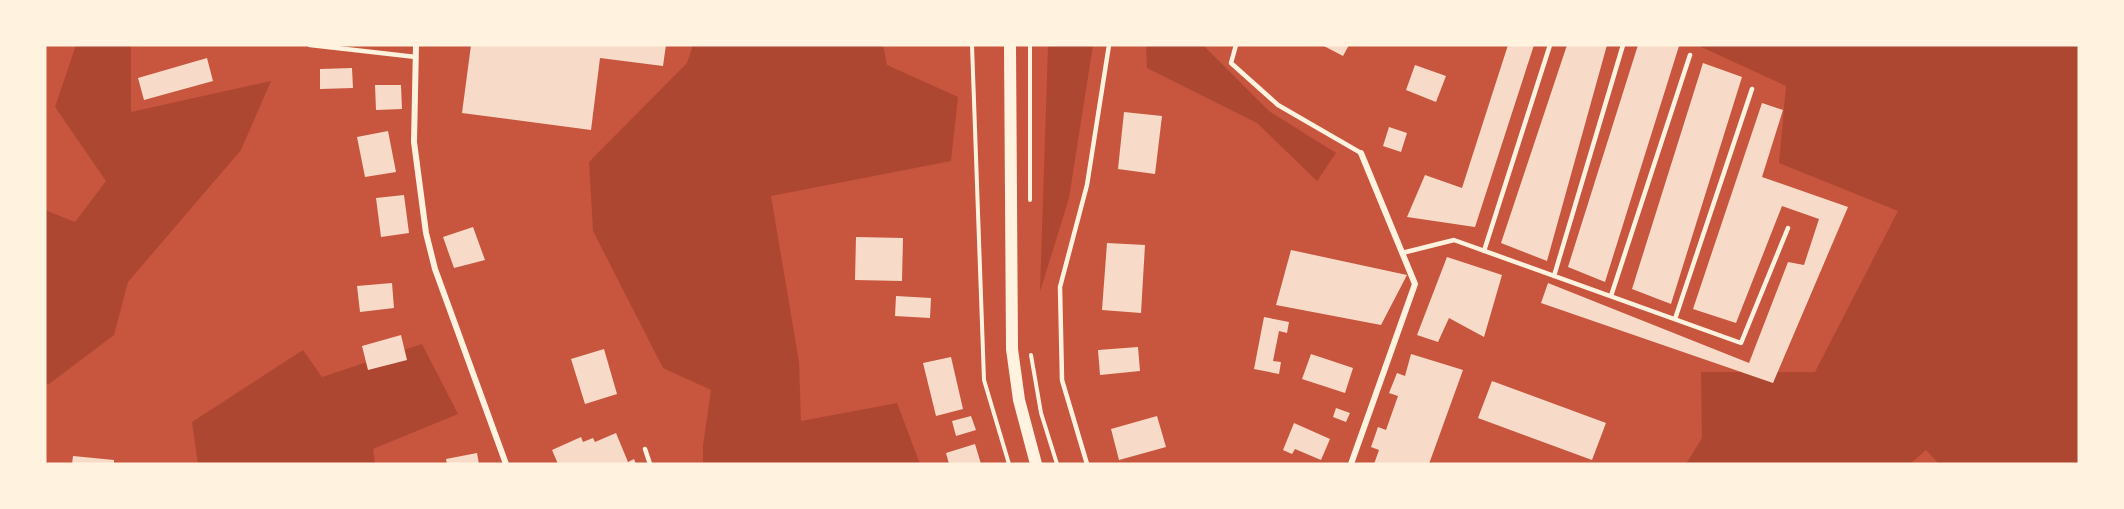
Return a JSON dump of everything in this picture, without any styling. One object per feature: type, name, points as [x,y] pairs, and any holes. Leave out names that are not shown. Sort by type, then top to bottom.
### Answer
[{"type":"main road","points":[[1010,45],[1012,349],[1019,400],[1036,464]]},
{"type":"street","points":[[417,45],[414,142],[426,233],[435,269],[506,464]]},
{"type":"street","points":[[1351,464],[1415,284],[1361,153]]},
{"type":"lane","points":[[310,45],[416,57]]},
{"type":"lane","points":[[1087,464],[1062,380],[1060,287],[1087,185],[1109,45]]},
{"type":"lane","points":[[1236,45],[1232,63],[1278,105],[1361,153]]},
{"type":"lane","points":[[1484,251],[1550,45]]},
{"type":"lane","points":[[1554,276],[1623,45]]},
{"type":"lane","points":[[1611,296],[1690,55]]},
{"type":"lane","points":[[1675,319],[1752,89]]},
{"type":"lane","points":[[1402,253],[1454,240],[1741,343],[1788,228]]},
{"type":"lane","points":[[645,449],[650,464]]},
{"type":"path","points":[[972,45],[984,380],[1009,464]]},
{"type":"path","points":[[1030,45],[1030,200]]},
{"type":"path","points":[[1030,344],[1041,413],[1057,464]]},
{"type":"shaded area","points":[[76,45],[131,45],[131,112],[271,81],[241,150],[128,282],[114,335],[45,385],[45,210],[75,222],[106,181],[55,107]]},
{"type":"shaded area","points":[[693,45],[883,45],[887,65],[958,97],[951,161],[771,196],[799,362],[801,421],[897,403],[920,464],[703,464],[703,445],[711,390],[663,368],[593,231],[589,162],[687,63]]},
{"type":"shaded area","points":[[1048,45],[1093,45],[1069,198],[1040,292]]},
{"type":"shaded area","points":[[1146,45],[1203,45],[1269,111],[1336,153],[1317,181],[1257,123],[1147,68]]},
{"type":"shaded area","points":[[1697,45],[2079,45],[2079,464],[1939,464],[1926,450],[1910,464],[1686,464],[1702,438],[1701,372],[1815,372],[1898,211],[1779,163],[1786,86]]},
{"type":"shaded area","points":[[422,344],[458,414],[373,449],[375,464],[198,464],[192,422],[303,350],[322,377]]},
{"type":"building","points":[[471,45],[666,45],[663,66],[600,58],[591,130],[462,113]]},
{"type":"building","points":[[1322,45],[1349,45],[1343,56]]},
{"type":"building","points":[[1508,45],[1534,45],[1475,227],[1407,217],[1425,175],[1462,188]]},
{"type":"building","points":[[1567,45],[1607,45],[1547,261],[1501,243]]},
{"type":"building","points":[[1638,45],[1679,46],[1605,282],[1568,267]]},
{"type":"building","points":[[207,58],[213,81],[144,100],[138,78]]},
{"type":"building","points":[[1703,63],[1742,77],[1671,304],[1632,289]]},
{"type":"building","points":[[1415,65],[1446,76],[1436,102],[1406,90]]},
{"type":"building","points":[[352,68],[353,88],[320,89],[320,69]]},
{"type":"building","points":[[375,85],[401,85],[402,109],[376,110]]},
{"type":"building","points":[[1762,103],[1783,110],[1762,177],[1848,207],[1773,383],[1541,303],[1548,283],[1749,363],[1788,262],[1804,265],[1819,219],[1782,206],[1736,323],[1693,309]]},
{"type":"building","points":[[1124,112],[1162,116],[1155,174],[1118,169]]},
{"type":"building","points":[[1389,127],[1407,133],[1401,152],[1383,146]]},
{"type":"building","points":[[388,131],[396,172],[365,177],[357,137]]},
{"type":"building","points":[[404,195],[409,233],[381,237],[376,198]]},
{"type":"building","points":[[473,227],[485,260],[454,268],[443,237]]},
{"type":"building","points":[[856,237],[903,238],[902,281],[855,280]]},
{"type":"building","points":[[1107,243],[1145,245],[1141,313],[1102,310]]},
{"type":"building","points":[[1291,250],[1407,275],[1381,325],[1276,305]]},
{"type":"building","points":[[1447,257],[1502,275],[1484,337],[1449,318],[1438,342],[1417,335]]},
{"type":"building","points":[[392,283],[394,308],[360,312],[357,286]]},
{"type":"building","points":[[896,296],[931,298],[930,318],[895,316]]},
{"type":"building","points":[[1264,317],[1289,322],[1287,333],[1279,331],[1273,361],[1281,362],[1279,374],[1254,369]]},
{"type":"building","points":[[401,335],[407,360],[368,370],[362,346]]},
{"type":"building","points":[[1138,347],[1140,371],[1100,375],[1098,350]]},
{"type":"building","points":[[604,349],[617,394],[585,404],[571,359]]},
{"type":"building","points":[[1311,354],[1353,368],[1345,393],[1302,379]]},
{"type":"building","points":[[1411,354],[1463,370],[1429,464],[1374,464],[1379,450],[1371,447],[1378,427],[1386,430],[1398,396],[1389,393],[1397,373],[1405,376]]},
{"type":"building","points":[[951,357],[963,409],[936,416],[923,363]]},
{"type":"building","points":[[1492,381],[1606,423],[1592,460],[1478,418]]},
{"type":"building","points":[[1336,408],[1350,413],[1346,422],[1333,417]]},
{"type":"building","points":[[971,416],[976,430],[956,436],[952,421]]},
{"type":"building","points":[[1157,416],[1166,447],[1119,460],[1111,429]]},
{"type":"building","points":[[1294,423],[1330,439],[1321,460],[1295,449],[1292,454],[1283,450]]},
{"type":"building","points":[[616,433],[628,462],[634,459],[636,464],[558,464],[552,450],[581,437],[583,442],[593,438],[595,442]]},
{"type":"building","points":[[975,444],[981,464],[949,464],[946,453]]},
{"type":"building","points":[[477,453],[479,464],[447,464],[446,459]]},
{"type":"building","points":[[73,456],[114,460],[114,464],[72,464]]}]
